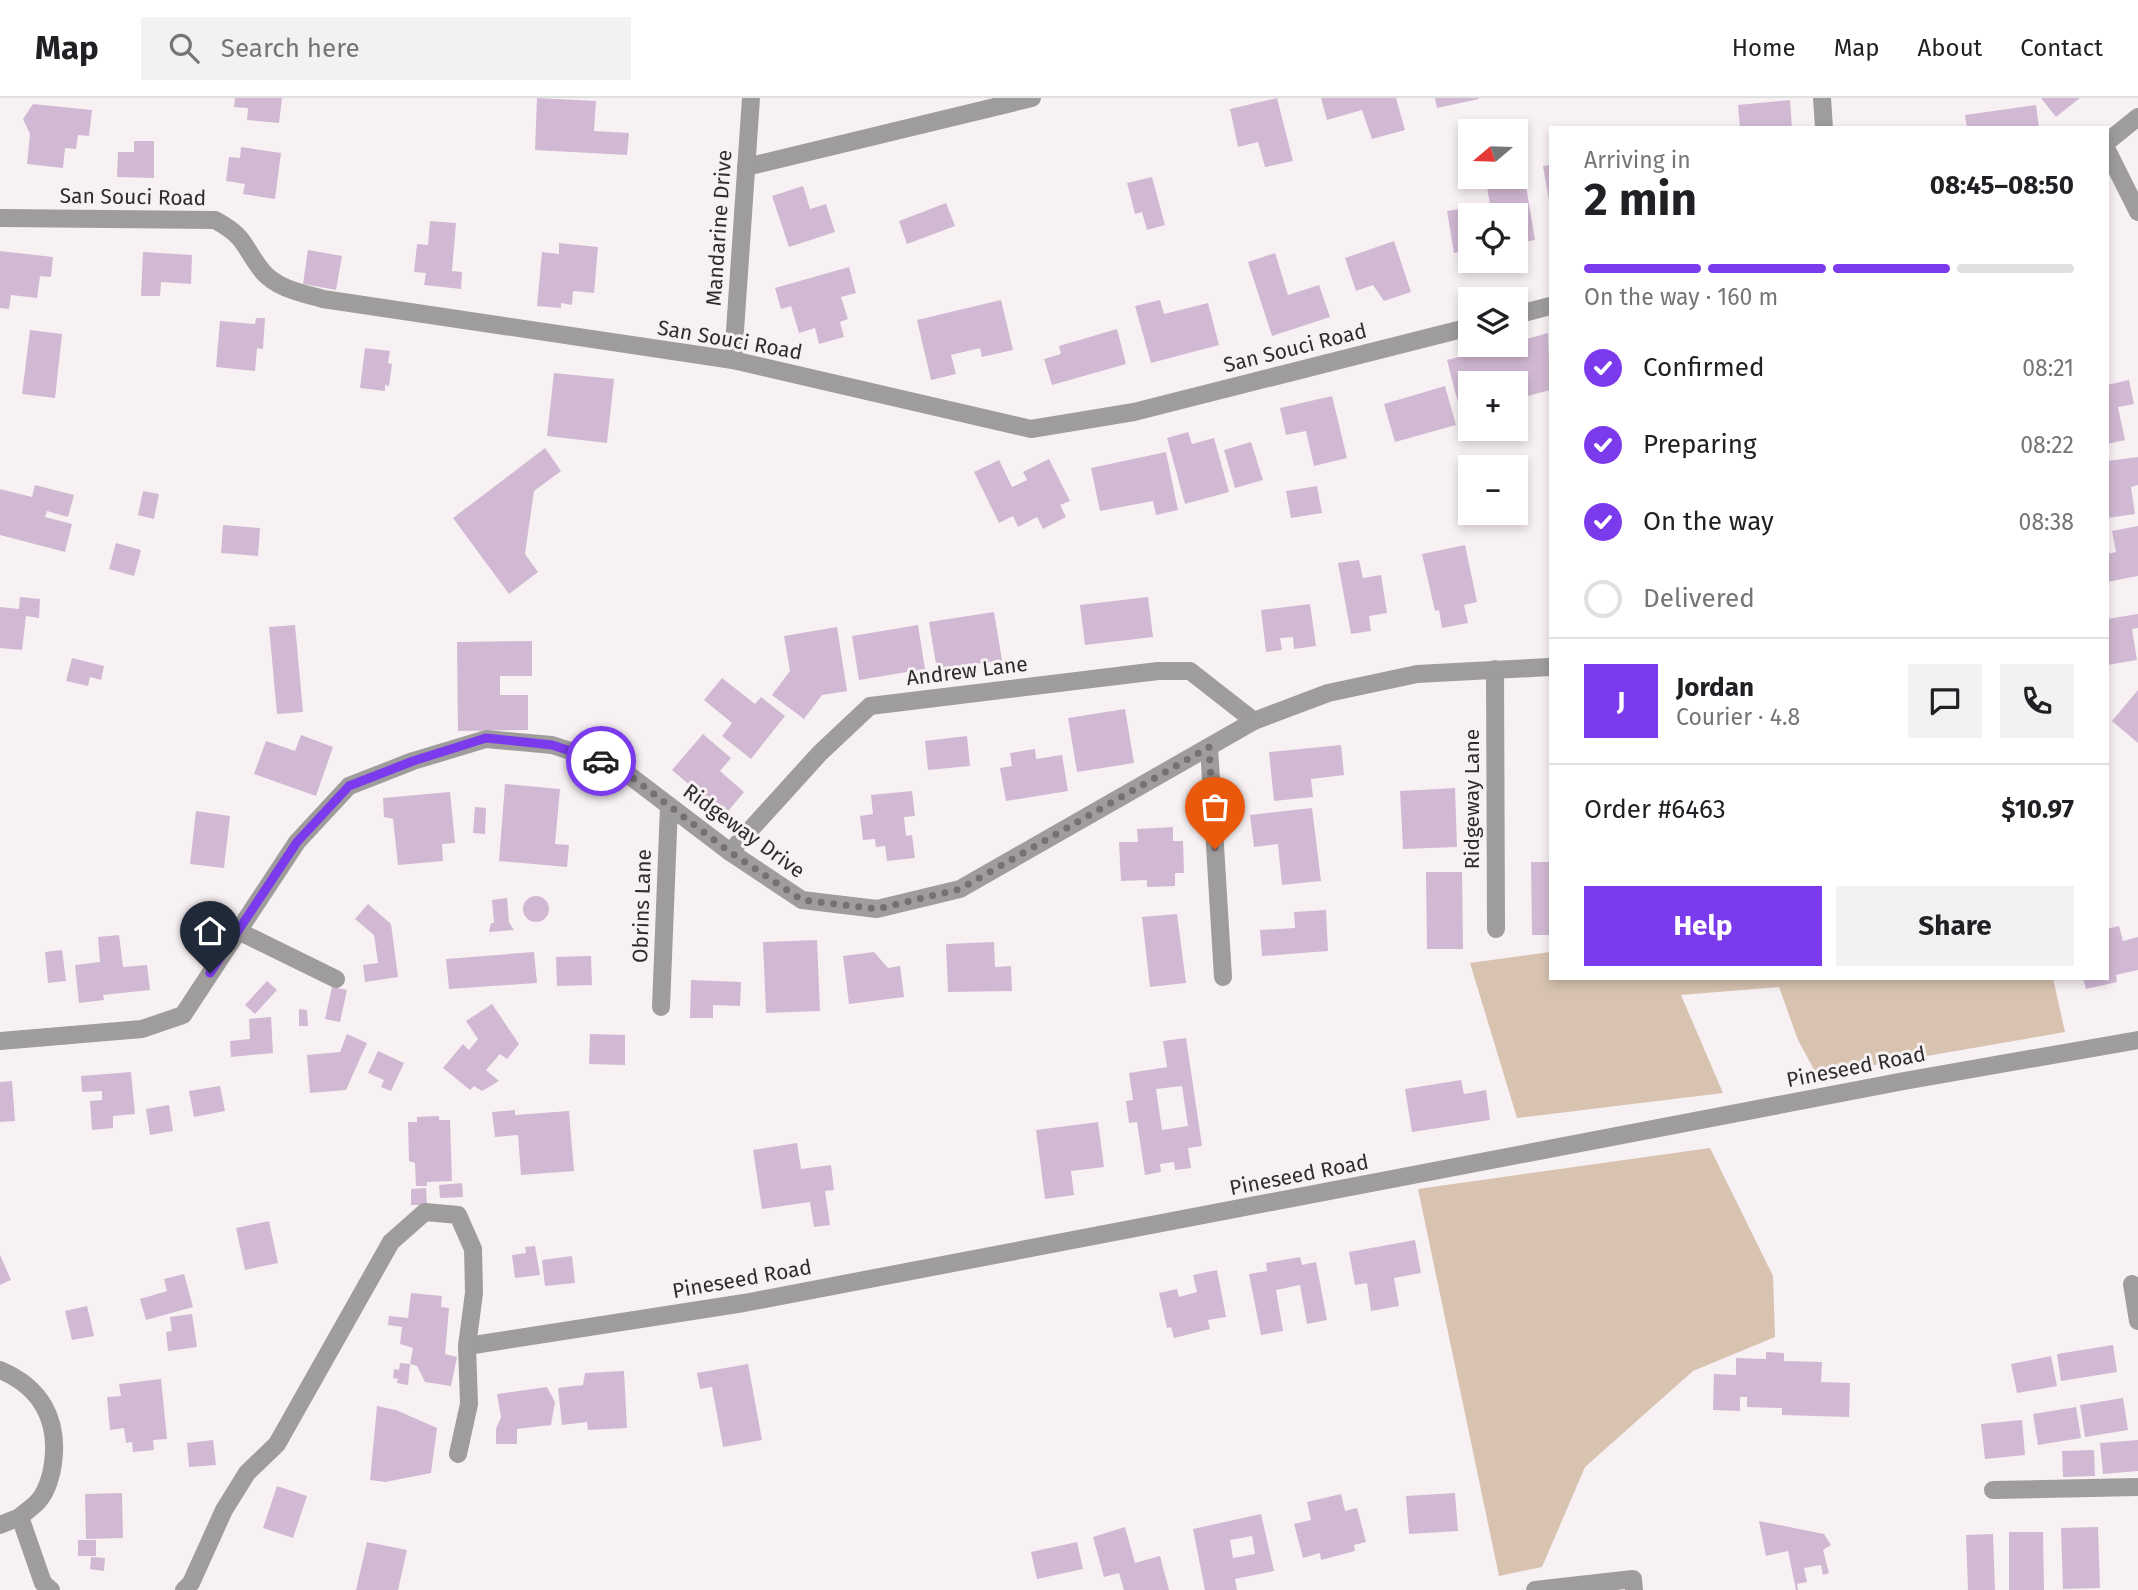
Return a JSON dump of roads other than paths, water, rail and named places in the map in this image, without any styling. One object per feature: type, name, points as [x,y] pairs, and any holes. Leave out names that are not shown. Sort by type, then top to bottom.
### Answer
[{"type":"street","name":"Mandarine Drive","points":[[733,360],[751,98]]},
{"type":"street","points":[[746,167],[1032,98]]},
{"type":"street","points":[[1822,98],[1824,126]]},
{"type":"street","points":[[2109,140],[2138,117]]},
{"type":"street","points":[[2109,154],[2138,212]]},
{"type":"street","name":"San Souci Road","points":[[0,218],[215,220],[237,232],[264,273],[285,288],[323,299],[733,360],[1031,429],[1134,412],[1458,330]]},
{"type":"street","points":[[1528,312],[1549,306]]},
{"type":"street","name":"Ridgeway Drive","points":[[0,1041],[142,1029],[183,1015],[297,842],[349,786],[413,761],[486,738],[552,745],[617,766],[730,852],[802,900],[877,909],[960,889],[1254,721],[1328,693],[1417,674],[1549,667]]},
{"type":"street","name":"Ridgeway Lane","points":[[1495,669],[1496,929]]},
{"type":"street","name":"Andrew Lane","points":[[730,852],[820,753],[870,706],[1158,671],[1190,671],[1254,721]]},
{"type":"street","points":[[1209,747],[1223,977]]},
{"type":"street","name":"Obrins Lane","points":[[661,1007],[669,806]]},
{"type":"street","points":[[238,931],[336,979]]},
{"type":"street","name":"Pineseed Road","points":[[467,1346],[744,1303],[1904,1081],[2138,1040]]},
{"type":"street","points":[[184,1590],[191,1583],[224,1510],[247,1473],[277,1444],[391,1241],[425,1212],[458,1215],[474,1249],[474,1293],[467,1346],[469,1404],[458,1454]]},
{"type":"street","points":[[2132,1284],[2138,1321]]},
{"type":"street","points":[[0,1370],[20,1378],[37,1393],[50,1415],[56,1441],[52,1471],[41,1498],[20,1517],[0,1525]]},
{"type":"street","points":[[1993,1490],[2138,1487]]},
{"type":"street","points":[[20,1517],[43,1583],[51,1590]]},
{"type":"street","points":[[1535,1590],[1633,1579],[1634,1590]]}]
